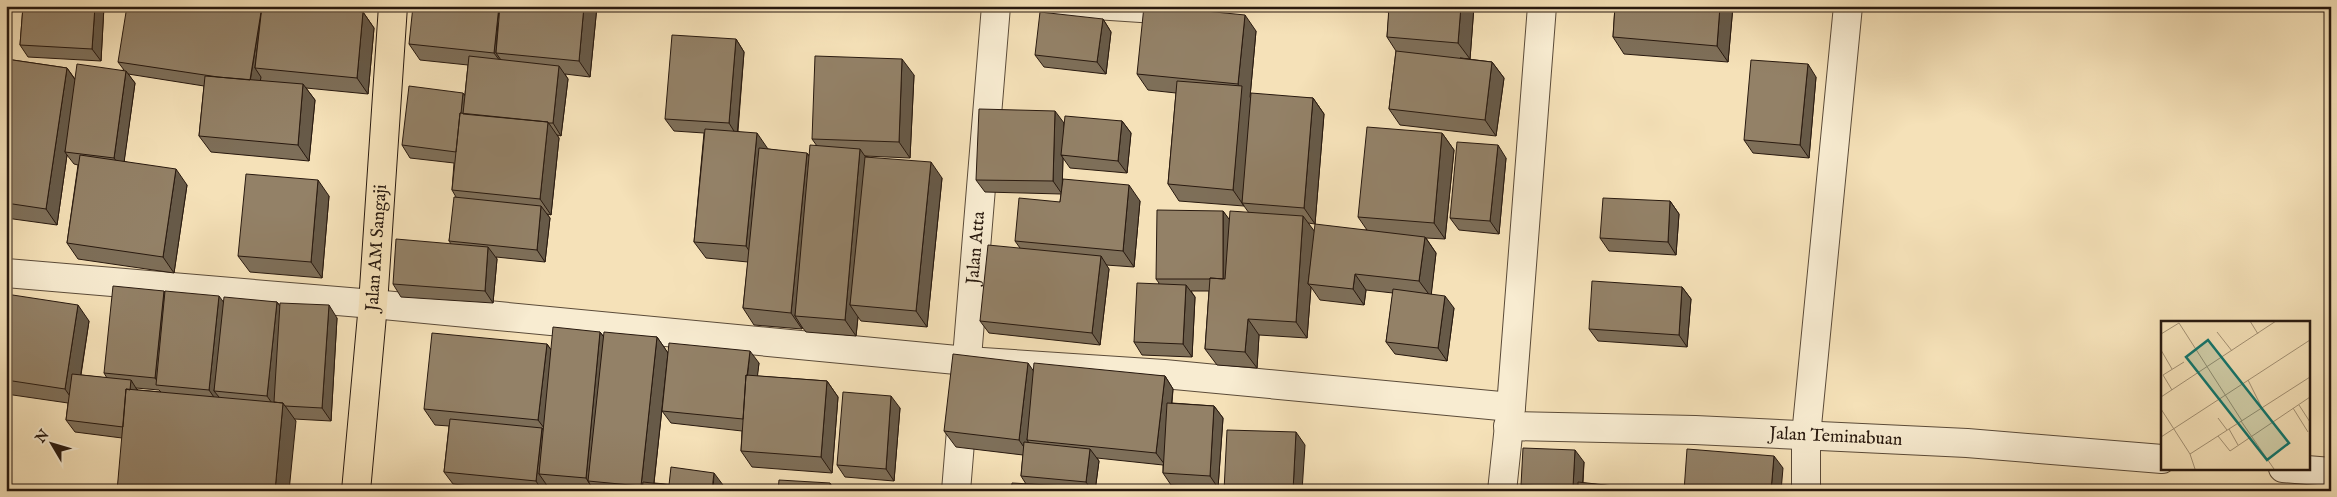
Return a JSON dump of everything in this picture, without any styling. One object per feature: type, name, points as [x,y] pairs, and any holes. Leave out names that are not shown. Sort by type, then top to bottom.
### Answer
[{"type":"highway","name":"Jalan AM Sangaji","points":[[356,491],[373,304],[393,6]]},
{"type":"street","name":"Jalan Atta","points":[[956,491],[996,6]]},
{"type":"street","points":[[1502,491],[1510,416],[1542,6]]},
{"type":"street","points":[[1806,491],[1806,436],[1848,6]]},
{"type":"street","name":"Jalan Teminabuan","points":[[6,273],[373,304],[967,360],[1164,374],[1510,416],[1695,430],[1967,443],[2161,458]]},
{"type":"street","points":[[2307,470],[2331,472]]},
{"type":"lane","points":[[1050,6],[1189,16]]},
{"type":"building","points":[[23,6],[95,6],[92,49],[20,45]]},
{"type":"building","points":[[127,6],[262,6],[250,80],[118,62]]},
{"type":"building","points":[[262,6],[309,6],[363,12],[357,78],[255,68]]},
{"type":"building","points":[[413,6],[499,6],[494,53],[409,44]]},
{"type":"building","points":[[500,6],[584,6],[579,61],[496,53]]},
{"type":"building","points":[[1144,6],[1245,15],[1238,84],[1137,74]]},
{"type":"building","points":[[1389,6],[1461,6],[1458,43],[1387,37]]},
{"type":"building","points":[[1615,6],[1720,6],[1717,46],[1613,37]]},
{"type":"building","points":[[1040,12],[1103,19],[1097,62],[1035,55]]},
{"type":"building","points":[[672,35],[736,39],[729,123],[665,119]]},
{"type":"building","points":[[1396,51],[1492,62],[1485,120],[1389,109]]},
{"type":"building","points":[[469,56],[559,66],[553,123],[463,114]]},
{"type":"building","points":[[815,56],[902,59],[899,142],[812,139]]},
{"type":"building","points":[[6,59],[67,68],[46,209],[6,203]]},
{"type":"building","points":[[1751,60],[1808,64],[1800,145],[1744,140]]},
{"type":"building","points":[[77,64],[126,71],[114,158],[65,152]]},
{"type":"building","points":[[205,76],[303,84],[298,145],[199,136]]},
{"type":"building","points":[[1177,81],[1242,86],[1233,190],[1168,184]]},
{"type":"building","points":[[409,86],[463,93],[456,152],[402,145]]},
{"type":"building","points":[[1251,93],[1313,98],[1304,208],[1242,203]]},
{"type":"building","points":[[979,109],[1055,111],[1053,181],[976,180]]},
{"type":"building","points":[[460,113],[548,122],[540,199],[452,190]]},
{"type":"building","points":[[1065,116],[1122,121],[1118,161],[1061,155]]},
{"type":"building","points":[[1367,127],[1442,133],[1434,223],[1358,217]]},
{"type":"building","points":[[705,129],[757,133],[746,246],[694,242]]},
{"type":"building","points":[[1457,142],[1498,145],[1490,221],[1450,218]]},
{"type":"building","points":[[810,145],[860,149],[845,320],[795,316]]},
{"type":"building","points":[[759,148],[807,153],[791,313],[743,308]]},
{"type":"building","points":[[80,155],[176,169],[163,257],[67,243]]},
{"type":"building","points":[[865,157],[931,162],[916,311],[850,305]]},
{"type":"building","points":[[246,174],[318,180],[311,262],[238,256]]},
{"type":"building","points":[[1063,179],[1129,185],[1123,251],[1015,241],[1019,198],[1060,202]]},
{"type":"building","points":[[454,197],[541,206],[537,250],[449,241]]},
{"type":"building","points":[[1603,198],[1670,201],[1668,242],[1600,238]]},
{"type":"building","points":[[1157,210],[1223,211],[1223,279],[1156,279]]},
{"type":"building","points":[[1230,211],[1303,216],[1296,322],[1248,319],[1245,352],[1205,349],[1210,278],[1225,279]]},
{"type":"building","points":[[1315,224],[1425,237],[1419,281],[1355,274],[1353,289],[1308,284]]},
{"type":"building","points":[[396,239],[488,247],[485,291],[393,284]]},
{"type":"building","points":[[988,245],[1101,256],[1092,333],[980,321]]},
{"type":"building","points":[[1592,281],[1682,287],[1679,335],[1589,329]]},
{"type":"building","points":[[1137,283],[1186,285],[1183,344],[1134,342]]},
{"type":"building","points":[[113,286],[164,291],[155,378],[104,373]]},
{"type":"building","points":[[1393,289],[1445,296],[1438,348],[1386,342]]},
{"type":"building","points":[[165,291],[219,296],[209,390],[156,385]]},
{"type":"building","points":[[6,294],[78,305],[65,389],[6,380]]},
{"type":"building","points":[[224,297],[277,302],[267,396],[214,391]]},
{"type":"building","points":[[280,303],[329,305],[322,408],[285,406],[283,403],[274,402]]},
{"type":"building","points":[[553,327],[600,332],[586,478],[539,474]]},
{"type":"building","points":[[604,332],[657,337],[641,486],[588,481]]},
{"type":"building","points":[[432,333],[547,344],[538,420],[424,409]]},
{"type":"building","points":[[669,343],[750,351],[746,375],[743,419],[662,411]]},
{"type":"building","points":[[953,354],[1028,363],[1019,440],[944,431]]},
{"type":"building","points":[[1034,363],[1165,376],[1156,453],[1027,440]]},
{"type":"building","points":[[72,374],[131,380],[130,390],[126,389],[123,427],[66,420]]},
{"type":"building","points":[[746,375],[827,381],[821,457],[741,451]]},
{"type":"building","points":[[126,389],[283,403],[275,491],[117,491]]},
{"type":"building","points":[[843,392],[891,396],[886,469],[837,465]]},
{"type":"building","points":[[1167,403],[1214,406],[1210,476],[1163,473]]},
{"type":"building","points":[[450,419],[542,428],[536,481],[444,472]]},
{"type":"building","points":[[1227,430],[1296,432],[1293,491],[1224,491]]},
{"type":"building","points":[[1024,442],[1090,449],[1086,482],[1021,476]]},
{"type":"building","points":[[1523,448],[1575,450],[1573,487],[1521,485]]},
{"type":"building","points":[[1687,449],[1774,456],[1771,491],[1684,491]]},
{"type":"building","points":[[671,467],[714,473],[712,490],[716,491],[642,491],[643,482],[669,485]]},
{"type":"building","points":[[779,480],[830,483],[830,491],[778,491]]},
{"type":"building","points":[[1578,482],[1660,491],[1578,491]]},
{"type":"building","points":[[1012,483],[1085,487],[1084,491],[1011,491]]},
{"type":"building","points":[[439,489],[456,491],[439,491]]}]
